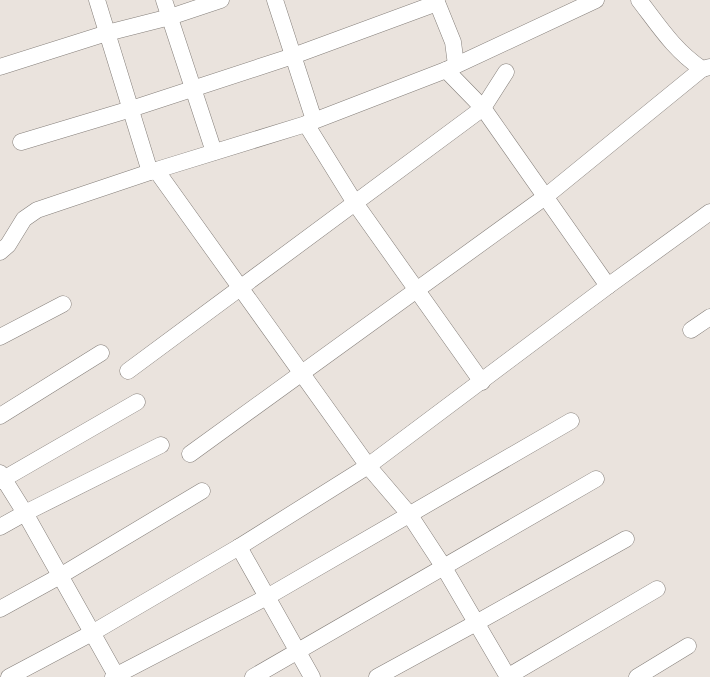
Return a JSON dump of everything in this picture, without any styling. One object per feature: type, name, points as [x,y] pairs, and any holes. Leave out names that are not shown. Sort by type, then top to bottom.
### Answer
[{"type":"street","points":[[97,0],[131,109],[153,171],[240,288],[368,466],[409,514],[443,566],[508,677],[657,589]]},
{"type":"street","points":[[164,0],[214,152]]},
{"type":"street","points":[[0,67],[107,33],[170,17],[221,0]]},
{"type":"street","points":[[275,0],[293,56],[310,122],[355,203],[482,382]]},
{"type":"street","points":[[0,252],[8,245],[24,219],[37,210],[153,171],[310,122],[451,67],[596,0]]},
{"type":"street","points":[[190,454],[545,197],[706,68],[687,59],[673,45],[639,0]]},
{"type":"street","points":[[21,142],[131,109],[293,56],[436,2],[453,42],[451,67],[483,108],[608,286]]},
{"type":"street","points":[[128,371],[483,108],[506,72]]},
{"type":"street","points":[[9,677],[92,633],[239,547],[368,466],[608,286],[710,212]]},
{"type":"street","points":[[0,337],[63,304]]},
{"type":"street","points":[[691,330],[710,317]]},
{"type":"street","points":[[0,416],[101,353]]},
{"type":"street","points":[[137,402],[1,478],[25,513],[115,676],[267,597],[571,421]]},
{"type":"street","points":[[0,527],[161,444]]},
{"type":"street","points":[[253,677],[596,479]]},
{"type":"street","points":[[0,609],[60,576],[202,491]]},
{"type":"street","points":[[377,677],[626,539]]},
{"type":"street","points":[[239,547],[312,677]]},
{"type":"street","points":[[637,677],[688,646]]}]
